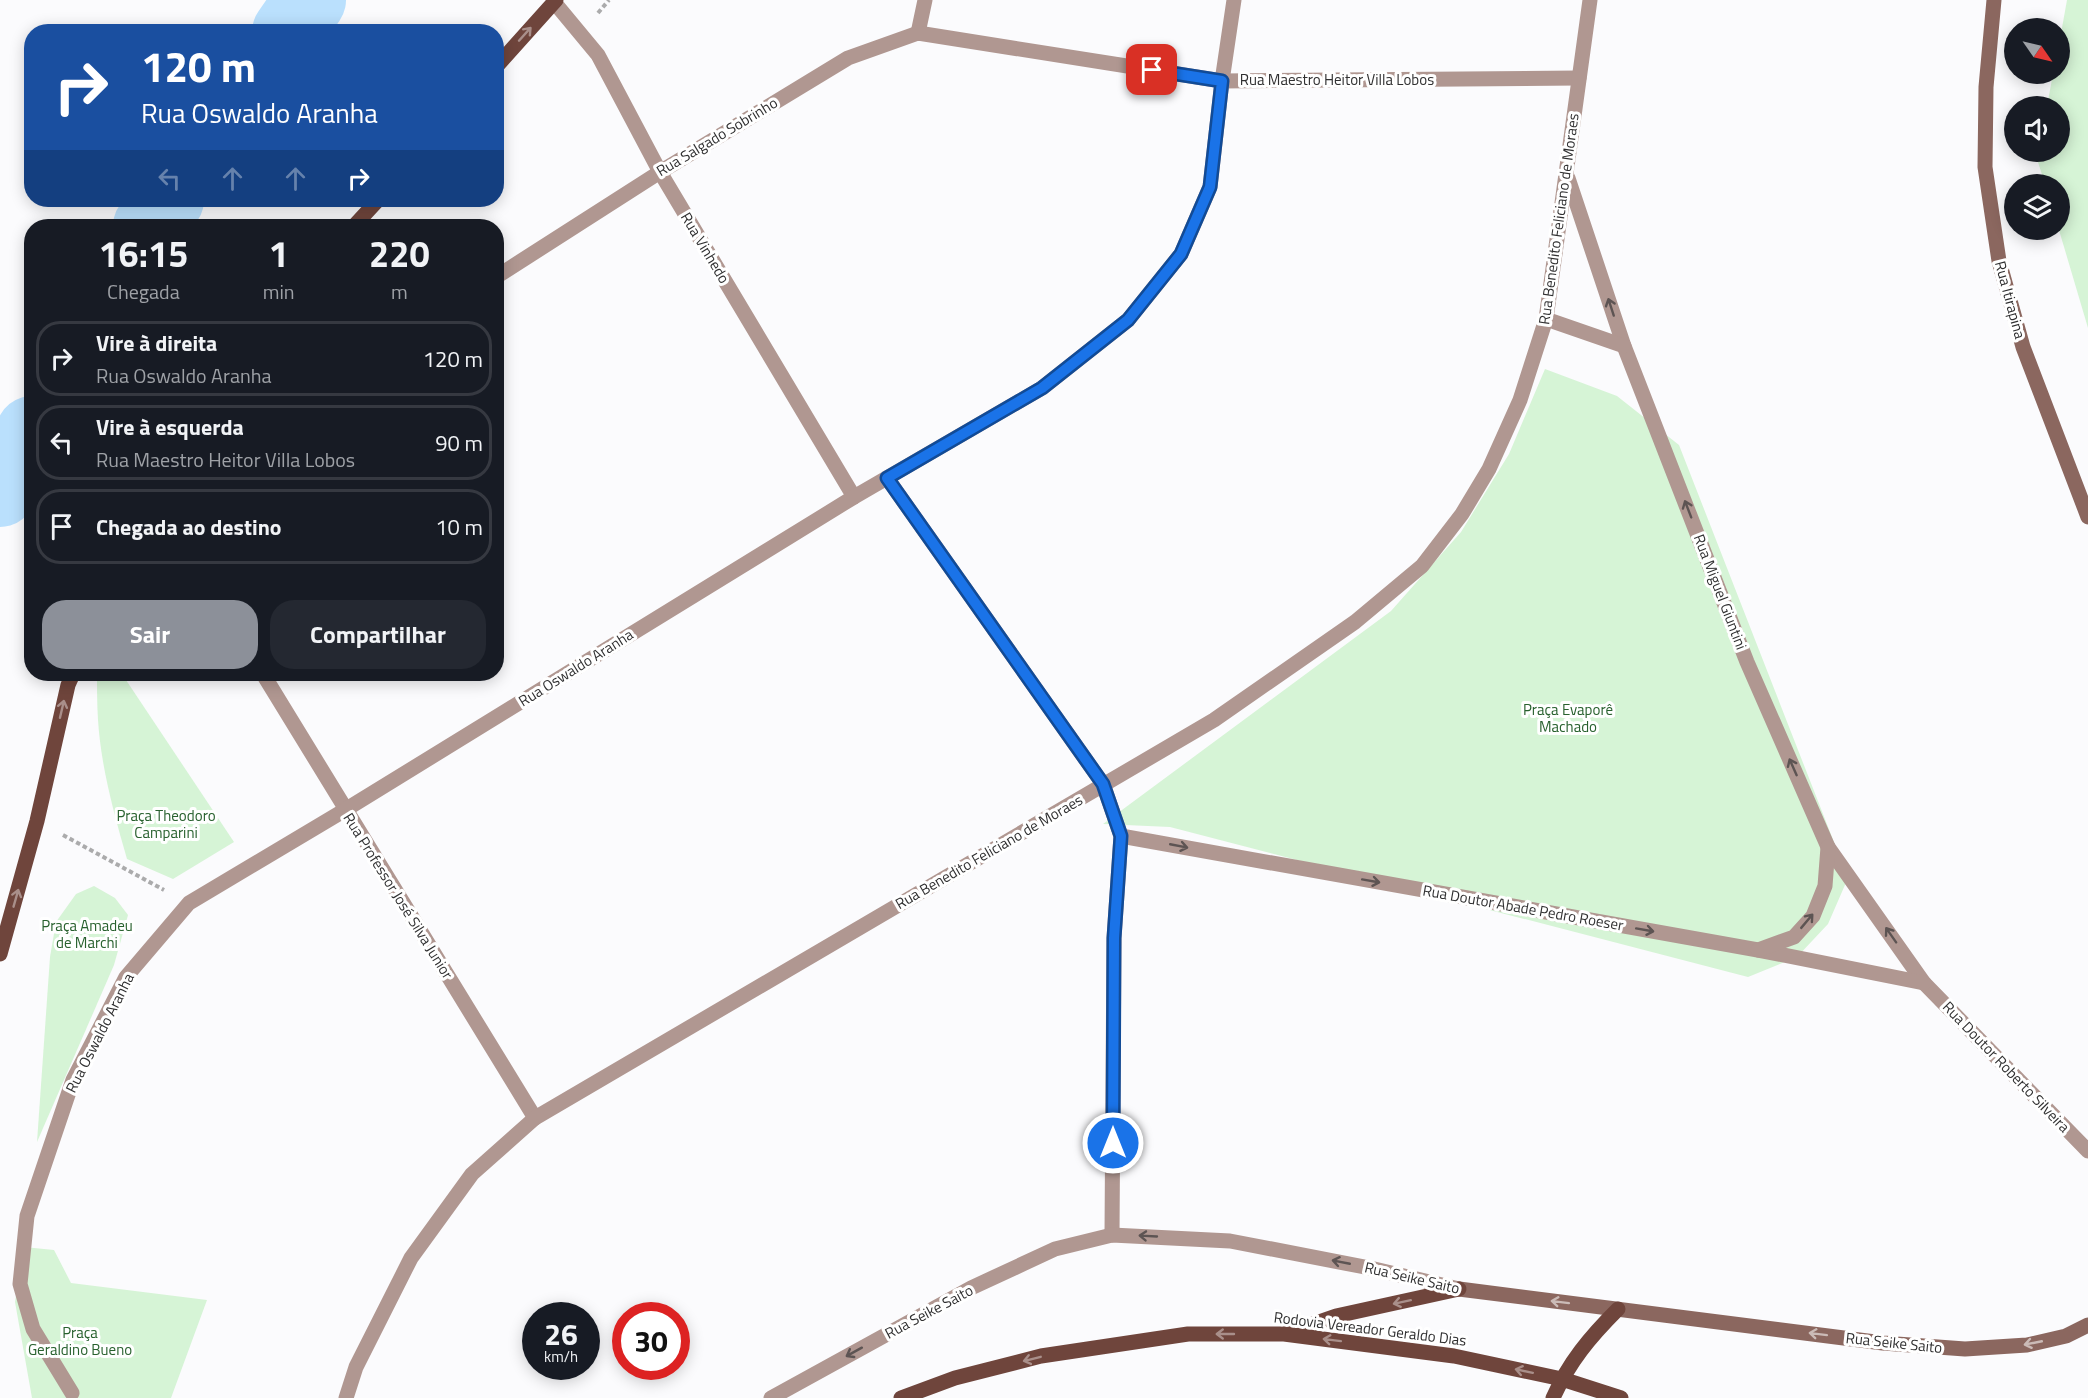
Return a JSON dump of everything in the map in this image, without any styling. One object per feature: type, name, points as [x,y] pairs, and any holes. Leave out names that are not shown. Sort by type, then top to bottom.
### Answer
[{"type":"main road","name":"Rua Itirapina","points":[[1994,0],[1986,87],[1985,166],[1999,261],[2023,347],[2088,517]]},
{"type":"main road","points":[[504,58],[555,1]]},
{"type":"main road","points":[[360,219],[372,207]]},
{"type":"main road","points":[[0,954],[37,821],[70,681]]},
{"type":"main road","points":[[1284,1334],[1336,1316],[1460,1289]]},
{"type":"main road","name":"Rua Seike Saito","points":[[1460,1289],[1883,1343],[1965,1349],[2027,1345],[2066,1336],[2088,1325]]},
{"type":"main road","points":[[1553,1398],[1562,1379],[1590,1336],[1618,1309]]},
{"type":"main road","name":"Rodovia Vereador Geraldo Dias","points":[[901,1398],[955,1378],[1041,1356],[1188,1334],[1284,1334],[1454,1356],[1562,1379],[1621,1398]]},
{"type":"street","points":[[918,33],[925,0]]},
{"type":"street","name":"Rua Oswaldo Aranha","points":[[72,1392],[33,1329],[20,1284],[27,1216],[73,1080],[126,977],[189,903],[345,810],[854,497],[1042,388],[1128,320],[1181,254],[1210,187],[1234,0]]},
{"type":"street","name":"Rua Benedito Feliciano de Moraes","points":[[346,1398],[356,1367],[411,1258],[472,1174],[535,1118],[1214,720],[1354,622],[1422,566],[1462,514],[1489,469],[1520,400],[1546,319],[1590,0]]},
{"type":"street","name":"Rua Vinhedo","points":[[555,1],[598,55],[660,172],[854,497]]},
{"type":"street","name":"Rua Maestro Heitor Villa Lobos","points":[[918,33],[1222,81],[1579,78]]},
{"type":"street","name":"Rua Salgado Sobrinho","points":[[504,272],[660,172],[849,58],[918,33]]},
{"type":"street","name":"Rua Miguel Giuntini","points":[[1567,175],[1624,346],[1747,662],[1828,847],[1924,983]]},
{"type":"street","points":[[1546,319],[1624,346]]},
{"type":"street","points":[[887,478],[1103,784],[1121,836],[1114,938],[1112,1235]]},
{"type":"street","name":"Rua Professor José Silva Junior","points":[[267,681],[535,1118]]},
{"type":"street","name":"Rua Doutor Abade Pedro Roeser","points":[[1121,836],[1758,950],[1924,983]]},
{"type":"street","points":[[1758,950],[1794,937],[1813,916],[1825,886],[1828,847]]},
{"type":"street","name":"Rua Doutor Roberto Silveira","points":[[1924,983],[2088,1151]]},
{"type":"street","name":"Rua Seike Saito","points":[[771,1398],[971,1288],[1055,1249],[1112,1235],[1230,1240],[1460,1289]]},
{"type":"path","points":[[37,821],[189,903]]},
{"type":"green space","points":[[2067,0],[2088,0],[2088,328],[2062,240],[2070,240],[2070,174],[2042,174],[2038,162],[2070,162],[2070,96],[2049,96],[2051,84],[2070,84],[2070,18],[2064,18]]},
{"type":"green space","name":"Praça Evaporê Machado","points":[[1545,369],[1617,396],[1679,445],[1848,878],[1828,924],[1797,957],[1748,977],[1170,827],[1103,824],[1391,611],[1461,532],[1509,454]]},
{"type":"green space","name":"Praça Theodoro Camparini","points":[[97,681],[127,681],[234,842],[173,879],[127,859],[105,773],[98,720]]},
{"type":"green space","name":"Praça Amadeu de Marchi","points":[[94,886],[115,898],[128,915],[114,965],[37,1142],[50,957],[56,922],[76,894]]},
{"type":"green space","name":"Praça Geraldino Bueno","points":[[24,1247],[54,1250],[71,1283],[207,1300],[171,1398],[32,1398],[15,1302]]},
{"type":"waterway","points":[[294,24],[310,0]]},
{"type":"waterway","points":[[154,219],[163,207]]},
{"type":"waterway","points":[[0,491],[24,447]]},
{"type":"route","points":[[1113,1143],[1114,938],[1121,836],[1103,784],[887,478],[1042,388],[1128,320],[1181,254],[1210,187],[1222,81],[1152,70]]}]
